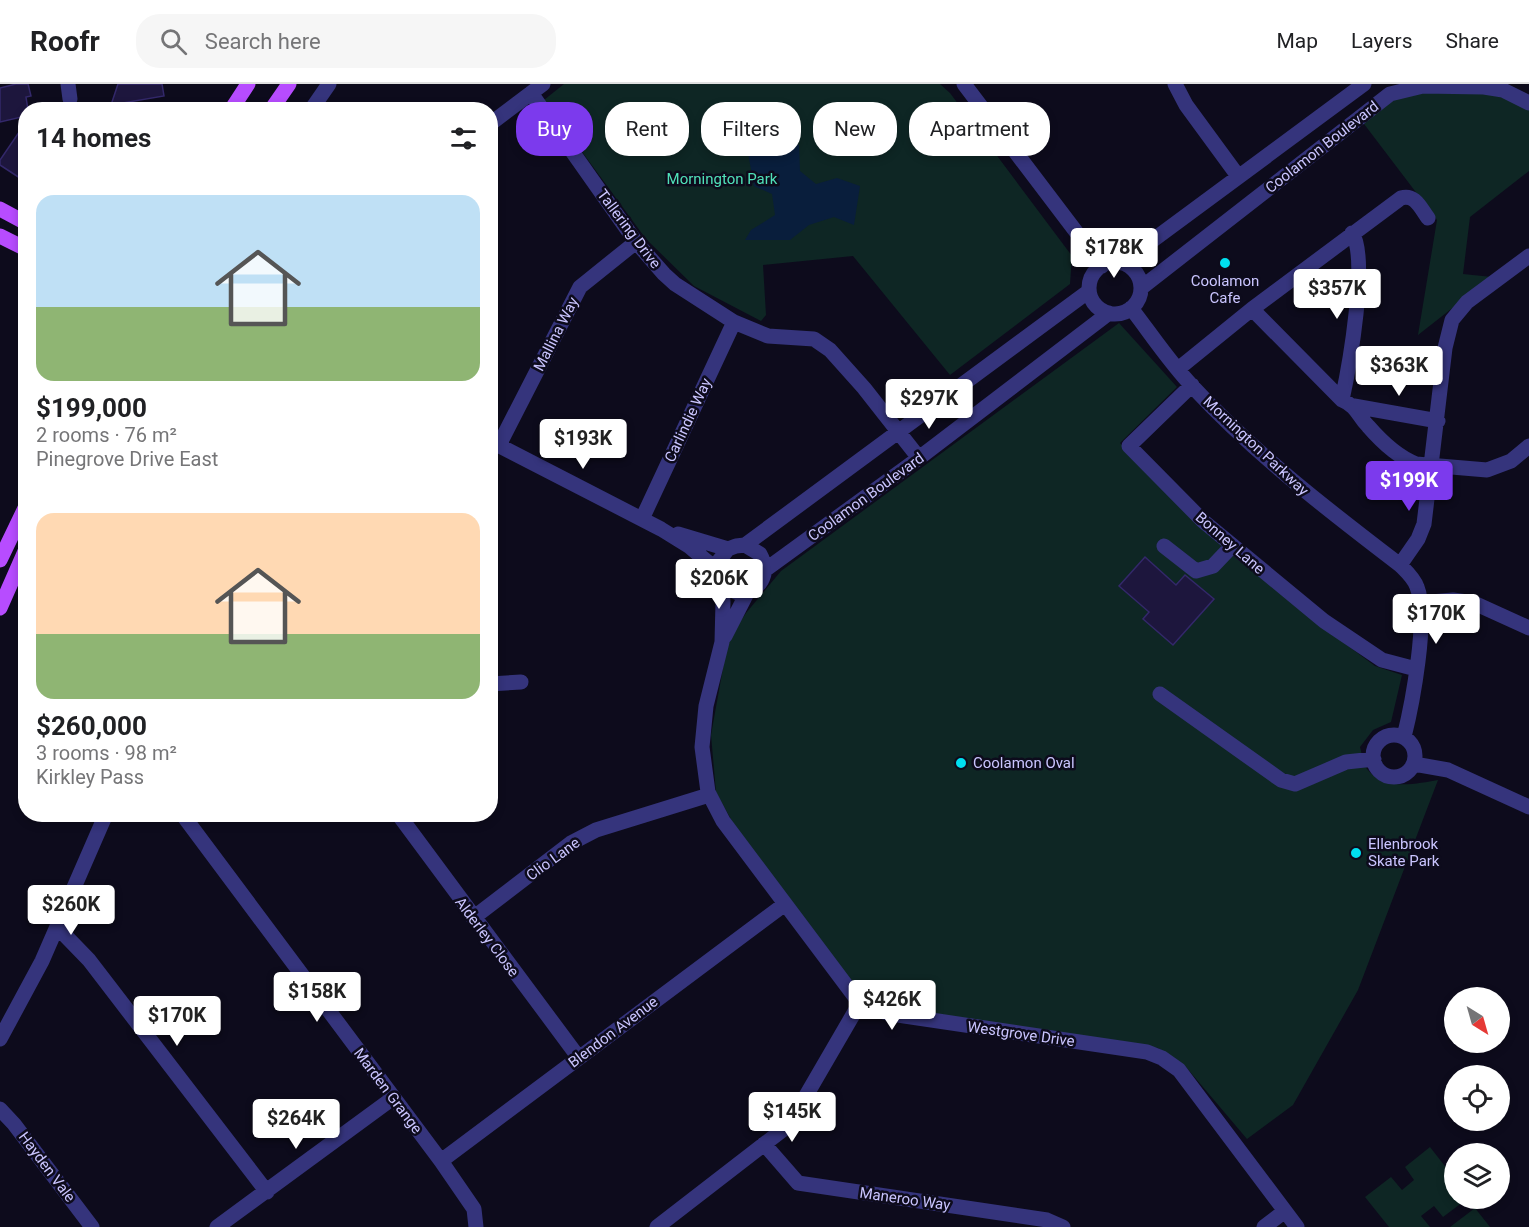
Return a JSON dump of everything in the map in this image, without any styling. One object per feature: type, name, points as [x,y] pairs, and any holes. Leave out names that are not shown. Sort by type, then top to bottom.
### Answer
[{"type":"main road","points":[[236,102],[248,84]]},
{"type":"main road","points":[[277,102],[289,84]]},
{"type":"main road","points":[[0,208],[18,218]]},
{"type":"main road","points":[[0,236],[18,245]]},
{"type":"main road","points":[[0,560],[18,523]]},
{"type":"main road","points":[[0,608],[18,567]]},
{"type":"street","points":[[317,102],[329,84]]},
{"type":"street","points":[[964,84],[1102,266]]},
{"type":"street","points":[[1164,84],[1186,105]]},
{"type":"street","points":[[1175,84],[1186,105],[1238,176]]},
{"type":"street","name":"Coolamon Boulevard","points":[[1122,263],[1364,84]]},
{"type":"street","name":"Coolamon Boulevard","points":[[1141,288],[1388,89],[1422,86],[1484,87],[1503,90],[1529,103]]},
{"type":"street","points":[[498,118],[537,88]]},
{"type":"street","name":"Tallering Drive","points":[[537,88],[651,262],[675,284],[734,322],[768,336],[814,339],[830,350],[919,458]]},
{"type":"street","points":[[1178,369],[1252,309],[1352,233],[1404,197],[1414,199],[1428,218]]},
{"type":"street","points":[[1348,403],[1347,375],[1359,274],[1359,249],[1352,233]]},
{"type":"street","name":"Mallina Way","points":[[498,437],[580,287],[636,242]]},
{"type":"street","points":[[1400,565],[1418,539],[1424,524],[1445,348],[1452,320],[1467,302],[1529,256]]},
{"type":"street","points":[[1108,263],[1122,263],[1133,270],[1141,288],[1139,296],[1131,308],[1125,312],[1109,313],[1098,308],[1089,291],[1092,276],[1102,266],[1108,263]]},
{"type":"street","points":[[661,529],[728,549],[745,545],[1089,291]]},
{"type":"street","name":"Mornington Parkway","points":[[1131,308],[1192,386],[1231,425],[1313,498],[1400,565],[1418,587],[1422,632],[1410,713],[1404,737]]},
{"type":"street","points":[[1252,309],[1348,403],[1366,425],[1406,460],[1416,464],[1487,470],[1511,461],[1529,446]]},
{"type":"street","name":"Coolamon Boulevard","points":[[765,570],[919,458],[1109,313]]},
{"type":"street","name":"Carlindie Way","points":[[642,519],[734,322]]},
{"type":"street","name":"Bonney Lane","points":[[1192,386],[1129,446],[1203,521],[1324,621],[1382,660],[1416,669]]},
{"type":"street","points":[[1348,403],[1437,421]]},
{"type":"street","points":[[498,445],[661,529],[690,547],[719,577],[729,591],[747,593],[760,585],[765,570],[760,554],[745,545]]},
{"type":"street","points":[[1164,546],[1196,571],[1213,566],[1232,546]]},
{"type":"street","points":[[719,577],[718,562],[728,549]]},
{"type":"street","name":"Westgrove Drive","points":[[719,577],[722,642]]},
{"type":"street","name":"Westgrove Drive","points":[[747,593],[722,642],[706,705],[702,747],[710,795],[723,821],[855,997],[871,1008],[891,1014],[1147,1052],[1162,1058],[1179,1070],[1297,1227]]},
{"type":"street","points":[[1420,603],[1453,600],[1474,603],[1529,628]]},
{"type":"street","points":[[498,683],[521,682]]},
{"type":"street","points":[[1160,694],[1281,780],[1295,784],[1346,762],[1374,759]]},
{"type":"street","points":[[1391,736],[1404,737],[1415,751],[1414,764],[1405,774],[1392,777],[1380,771],[1374,759],[1374,753],[1380,742],[1391,736]]},
{"type":"street","points":[[1414,764],[1448,771],[1529,807]]},
{"type":"street","name":"Clio Lane","points":[[473,918],[579,839],[596,831],[710,795]]},
{"type":"street","points":[[0,1039],[42,961],[103,822]]},
{"type":"street","name":"Marden Grange","points":[[188,822],[441,1161],[474,1209],[476,1227]]},
{"type":"street","name":"Alderley Close","points":[[404,822],[579,1058]]},
{"type":"street","name":"Blendon Avenue","points":[[441,1161],[785,904]]},
{"type":"street","points":[[57,927],[89,960],[267,1192]]},
{"type":"street","points":[[657,1227],[789,1125],[861,1001]]},
{"type":"street","points":[[217,1227],[393,1098]]},
{"type":"street","name":"Hayden Vale","points":[[0,1109],[14,1124],[92,1227]]},
{"type":"street","name":"Maneroo Way","points":[[764,1144],[798,1183],[1047,1220],[1063,1227]]},
{"type":"street","points":[[1264,1227],[1285,1211]]},
{"type":"green space","name":"Mornington Park","points":[[564,84],[940,84],[957,102],[909,102],[909,156],[997,156],[1072,256],[1070,284],[950,375],[853,256],[763,265],[766,315],[761,321],[694,286],[646,239],[585,156],[593,156],[593,102],[545,102],[544,100]]},
{"type":"green space","points":[[1407,90],[1505,93],[1529,109],[1529,171],[1470,217],[1463,274],[1492,277],[1418,335],[1437,220],[1361,120]]},
{"type":"green space","points":[[1119,323],[1177,387],[1120,443],[1199,523],[1316,622],[1375,666],[1402,675],[1391,722],[1373,730],[1360,747],[1364,762],[1367,769],[1382,781],[1410,784],[1438,780],[1358,990],[1293,1105],[1247,1139],[1186,1067],[1158,1048],[898,1010],[879,1005],[858,993],[733,823],[716,792],[711,735],[728,640],[746,613],[781,571]]},
{"type":"green space","points":[[1430,1147],[1444,1165],[1444,1209],[1454,1209],[1443,1217],[1434,1206],[1421,1216],[1430,1227],[1389,1227],[1365,1197],[1391,1177],[1402,1190],[1414,1180],[1405,1167]]},
{"type":"green space","points":[[1476,1209],[1490,1227],[1450,1227]]},
{"type":"water","points":[[749,156],[799,156],[800,171],[816,184],[837,178],[860,186],[854,225],[834,217],[809,225],[790,240],[745,240],[751,230],[775,215],[772,194],[754,186]]},
{"type":"building","points":[[28,84],[31,96],[26,97],[27,102],[18,102],[18,118],[0,122],[0,88]]},
{"type":"building","points":[[118,84],[162,84],[164,96],[129,102],[112,102]]},
{"type":"building","points":[[18,134],[18,177],[0,165],[0,160]]},
{"type":"building","points":[[1145,557],[1176,585],[1185,575],[1214,599],[1173,645],[1143,619],[1149,612],[1119,586]]},
{"type":"place","name":"Coolamon Cafe","points":[[1225,263]]},
{"type":"place","name":"Coolamon Oval","points":[[961,763]]},
{"type":"place","name":"Ellenbrook Skate Park","points":[[1356,853]]}]
